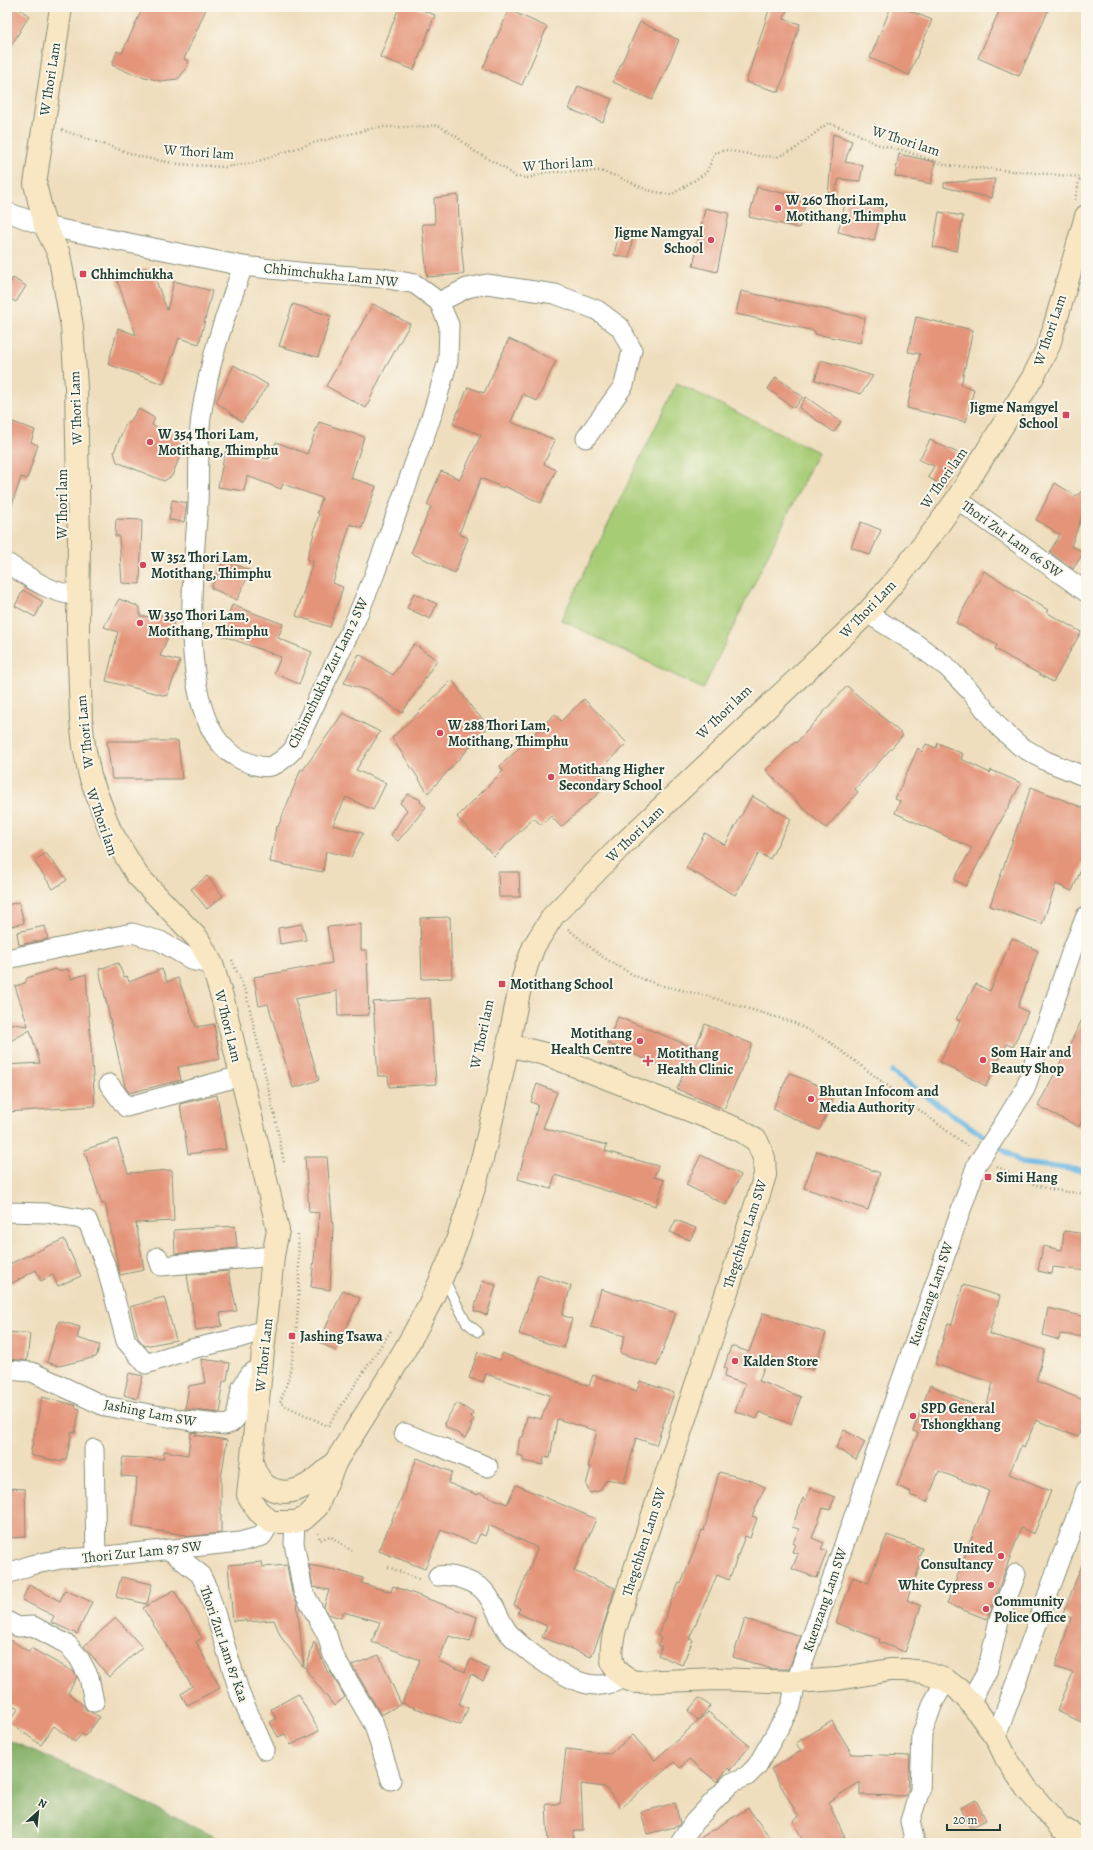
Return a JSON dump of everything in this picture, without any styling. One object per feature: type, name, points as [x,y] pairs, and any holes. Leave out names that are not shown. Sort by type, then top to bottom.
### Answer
[{"type":"main road","name":"W Thori Lam","points":[[61,7],[34,184],[45,226],[59,254],[72,326],[79,539],[77,595],[81,718],[84,746],[90,776],[110,830],[137,874],[198,939],[212,964],[224,1004],[278,1230],[248,1495],[258,1511],[271,1522]]},
{"type":"main road","name":"W Thori Lam","points":[[301,1519],[317,1507],[336,1461],[410,1340],[442,1276],[458,1239],[475,1185],[526,965],[534,946],[553,916],[620,847],[867,613],[913,558],[957,499],[1033,377],[1046,351],[1083,212]]},
{"type":"main road","name":"Thegchhen Lam SW","points":[[508,1046],[545,1054],[740,1130],[757,1141],[764,1158],[764,1175],[756,1204],[615,1629],[611,1661],[613,1666],[623,1678]]},
{"type":"main road","name":"W Thori Lam","points":[[252,1463],[258,1477],[264,1484],[277,1492],[295,1491],[324,1474],[336,1461]]},
{"type":"main road","points":[[271,1522],[301,1519]]},
{"type":"main road","points":[[623,1678],[635,1682],[718,1678],[796,1682],[838,1679],[890,1670],[923,1672],[946,1680],[958,1689],[970,1702],[996,1737],[1006,1758],[1027,1789],[1060,1827],[1086,1842]]},
{"type":"street","name":"Chhimchukha Lam NW","points":[[7,212],[45,226],[243,266],[396,280],[415,284],[439,302]]},
{"type":"street","name":"Chhimchukha Zur Lam 2 SW","points":[[243,266],[218,339],[208,379],[200,425],[198,500],[191,624],[194,671],[203,709],[215,738],[235,756],[252,764],[266,767],[280,764],[293,750],[355,621],[374,576],[433,412],[448,361],[449,325],[439,302]]},
{"type":"street","points":[[439,302],[467,288],[487,284],[525,289],[555,294],[597,310],[620,327],[632,350],[624,385],[586,438]]},
{"type":"street","name":"Thori Zur Lam 66 SW","points":[[957,499],[1086,592]]},
{"type":"street","points":[[7,563],[47,588],[65,594],[77,595]]},
{"type":"street","points":[[867,613],[916,644],[947,667],[972,693],[999,727],[1020,746],[1046,760],[1086,778]]},
{"type":"street","name":"Kuenzang Lam SW","points":[[680,1843],[694,1822],[731,1783],[747,1776],[757,1766],[791,1706],[796,1682],[985,1163],[1001,1128],[1025,1089],[1072,950],[1086,916]]},
{"type":"street","points":[[7,959],[132,933],[160,941],[194,962],[212,964]]},
{"type":"street","points":[[109,1084],[126,1107],[241,1076]]},
{"type":"street","points":[[7,1212],[46,1213],[87,1220],[107,1268],[126,1341],[146,1364],[191,1349],[239,1338],[267,1329]]},
{"type":"street","points":[[158,1257],[161,1266],[274,1256]]},
{"type":"street","name":"Jashing Lam SW","points":[[7,1370],[32,1372],[104,1406],[191,1422],[225,1425],[236,1418],[241,1389],[250,1374],[263,1366]]},
{"type":"street","points":[[404,1433],[441,1447],[488,1468]]},
{"type":"street","points":[[94,1449],[96,1558]]},
{"type":"street","points":[[996,1737],[1086,1490]]},
{"type":"street","points":[[301,1519],[294,1543],[303,1591],[327,1635],[333,1656],[374,1724],[391,1780]]},
{"type":"street","name":"Thori Zur Lam 87 SW","points":[[7,1574],[32,1565],[61,1559],[96,1558],[240,1542],[262,1536],[271,1522]]},
{"type":"street","name":"Thori Zur Lam 87 Kaa","points":[[168,1549],[200,1574],[208,1590],[240,1694],[265,1750]]},
{"type":"street","points":[[970,1702],[987,1672],[999,1620],[1016,1574]]},
{"type":"street","points":[[438,1576],[446,1575],[466,1581],[481,1588],[508,1632],[532,1654],[554,1670],[570,1679],[598,1686],[610,1685],[623,1678]]},
{"type":"street","points":[[7,1621],[18,1627],[33,1626],[68,1645],[79,1658],[89,1677],[94,1702]]},
{"type":"street","points":[[915,1843],[910,1821],[920,1790],[922,1734],[933,1703],[946,1680]]},
{"type":"lane","points":[[442,1276],[466,1322],[478,1332]]},
{"type":"path","name":"W Thori lam","points":[[43,124],[141,157],[178,164],[225,167],[253,163],[309,144],[378,127],[422,127],[438,125],[457,136],[474,151],[504,167],[516,177],[529,178],[546,172],[600,171],[619,177],[647,190],[671,195],[706,173],[715,153],[726,150],[759,156],[777,157],[795,149],[828,123],[854,132],[876,144],[902,150],[946,165],[1080,177],[1083,212]]},
{"type":"path","points":[[553,916],[601,956],[635,976],[659,985],[707,996],[795,1023],[825,1040],[869,1071],[968,1147]]},
{"type":"path","points":[[985,1163],[1041,1188],[1074,1193],[1086,1193]]},
{"type":"path","points":[[280,1403],[328,1426],[393,1327]]},
{"type":"path","points":[[301,1519],[316,1529],[320,1540],[330,1536],[352,1550]]},
{"type":"path","points":[[388,1567],[427,1582],[438,1576]]},
{"type":"green space","points":[[677,383],[818,452],[703,689],[561,620]]},
{"type":"green space","points":[[7,1740],[40,1753],[228,1843],[7,1843]]},
{"type":"building","points":[[7,7],[17,7],[29,16],[7,53]]},
{"type":"building","points":[[143,7],[207,7],[184,59],[189,61],[186,69],[178,79],[160,81],[130,73],[112,65],[117,51],[122,53]]},
{"type":"building","points":[[399,7],[414,7],[435,15],[414,70],[380,57]]},
{"type":"building","points":[[770,7],[788,7],[784,19],[800,24],[779,92],[746,82]]},
{"type":"building","points":[[891,7],[901,7],[932,20],[909,75],[870,58]]},
{"type":"building","points":[[1001,7],[1038,7],[1048,11],[1019,76],[978,58]]},
{"type":"building","points":[[509,10],[547,27],[522,85],[483,68]]},
{"type":"building","points":[[640,22],[679,40],[652,100],[613,82]]},
{"type":"building","points":[[578,86],[612,99],[603,122],[569,109]]},
{"type":"building","points":[[833,134],[852,141],[845,162],[863,165],[860,181],[839,179],[833,198],[828,197]]},
{"type":"building","points":[[899,154],[935,162],[931,184],[895,176]]},
{"type":"building","points":[[995,179],[992,198],[944,187],[944,183]]},
{"type":"building","name":"W 260 Thori Lam, Motithang, Thimphu","points":[[757,187],[807,199],[799,228],[749,217]]},
{"type":"building","points":[[458,195],[464,274],[427,277],[422,224],[435,224],[434,198]]},
{"type":"building","points":[[846,200],[882,208],[874,241],[838,232]]},
{"type":"building","name":"Jigme Namgyal School","points":[[705,208],[729,213],[717,272],[693,266]]},
{"type":"building","points":[[939,212],[963,216],[957,251],[933,247]]},
{"type":"building","points":[[619,234],[633,236],[629,258],[614,255]]},
{"type":"building","points":[[147,268],[149,274],[153,273],[167,310],[174,281],[212,291],[199,344],[179,338],[163,384],[108,364],[118,328],[136,335],[116,277]]},
{"type":"building","points":[[13,278],[26,286],[16,302],[7,297],[7,288]]},
{"type":"building","points":[[741,291],[865,318],[860,343],[815,334],[815,331],[736,314]]},
{"type":"building","points":[[293,304],[331,316],[318,357],[279,346]]},
{"type":"building","points":[[373,304],[410,324],[383,372],[366,408],[326,386]]},
{"type":"building","points":[[916,317],[973,330],[961,385],[974,389],[966,422],[907,408],[920,354],[908,352]]},
{"type":"building","points":[[509,339],[556,361],[537,401],[523,394],[511,422],[555,440],[544,464],[556,470],[541,503],[504,486],[503,488],[481,478],[459,534],[468,538],[455,573],[411,553],[431,507],[427,505],[441,471],[460,479],[481,435],[453,424],[468,387],[484,393]]},
{"type":"building","points":[[821,360],[873,376],[861,394],[815,380]]},
{"type":"building","points":[[234,365],[268,385],[242,422],[216,402]]},
{"type":"building","points":[[776,377],[803,397],[794,408],[768,389]]},
{"type":"building","points":[[806,397],[841,422],[834,432],[799,408]]},
{"type":"building","name":"W 354 Thori Lam, Motithang, Thimphu","points":[[138,409],[155,418],[152,425],[180,437],[183,448],[172,476],[164,481],[117,462],[114,452],[126,423],[132,419]]},
{"type":"building","points":[[7,420],[35,430],[31,442],[38,445],[27,479],[21,477],[10,511],[7,511]]},
{"type":"building","points":[[319,422],[364,437],[351,478],[376,486],[362,528],[350,524],[333,583],[343,587],[330,627],[296,616],[313,561],[307,560],[319,514],[317,513],[322,498],[283,484],[281,489],[247,476],[244,491],[218,487],[225,452],[269,459],[276,442],[307,454]]},
{"type":"building","points":[[930,440],[960,454],[941,485],[928,477],[934,466],[919,460]]},
{"type":"building","points":[[1055,483],[1076,496],[1086,488],[1086,505],[1071,546],[1084,552],[1073,569],[1050,552],[1060,534],[1052,531],[1052,529],[1036,520]]},
{"type":"building","points":[[172,500],[187,503],[184,522],[169,520]]},
{"type":"building","points":[[116,519],[142,520],[140,584],[122,583],[119,536],[115,536]]},
{"type":"building","points":[[861,522],[881,530],[870,555],[851,547]]},
{"type":"building","points":[[224,559],[250,571],[237,600],[211,588]]},
{"type":"building","points":[[984,571],[1048,610],[1046,612],[1081,632],[1053,682],[995,649],[997,645],[956,623]]},
{"type":"building","points":[[23,590],[43,602],[35,617],[15,606]]},
{"type":"building","points":[[414,593],[437,604],[430,619],[407,608]]},
{"type":"building","points":[[119,599],[140,607],[140,616],[153,617],[154,612],[175,620],[160,656],[180,661],[167,696],[106,681],[118,632],[104,627]]},
{"type":"building","points":[[232,605],[283,624],[278,638],[312,652],[299,684],[274,673],[281,657],[221,635]]},
{"type":"building","points":[[414,644],[437,660],[402,713],[369,691],[344,683],[359,654],[393,675]]},
{"type":"building","name":"W 288 Thori Lam, Motithang, Thimphu","points":[[452,680],[473,709],[489,726],[428,793],[392,738]]},
{"type":"building","points":[[847,686],[903,735],[855,789],[858,792],[826,828],[802,807],[766,770],[795,742],[796,743]]},
{"type":"building","name":"Motithang Higher Secondary School","points":[[584,699],[627,743],[598,771],[610,783],[561,827],[551,816],[541,825],[534,818],[494,856],[457,817],[503,771],[500,766],[555,714],[561,721]]},
{"type":"building","points":[[343,713],[380,732],[356,770],[386,783],[373,810],[346,797],[333,825],[363,833],[351,857],[326,851],[323,872],[270,862],[276,827],[278,827],[301,769],[303,770]]},
{"type":"building","points":[[107,741],[178,741],[182,779],[112,779]]},
{"type":"building","points":[[938,743],[963,754],[961,759],[990,773],[991,770],[1021,783],[966,886],[954,880],[972,848],[895,813],[900,801],[895,799],[918,748],[922,752],[926,744],[936,748]]},
{"type":"building","points":[[1031,787],[1086,809],[1086,858],[1072,891],[1056,884],[1042,924],[990,906]]},
{"type":"building","points":[[408,794],[421,800],[420,802],[426,807],[398,841],[391,835],[407,810],[400,803]]},
{"type":"building","points":[[752,796],[791,819],[770,859],[759,853],[735,895],[686,868],[705,833],[725,845]]},
{"type":"building","points":[[46,853],[67,880],[53,889],[34,861]]},
{"type":"building","points":[[498,872],[519,872],[520,897],[499,897]]},
{"type":"building","points":[[207,876],[223,896],[207,909],[191,889]]},
{"type":"building","points":[[19,902],[24,923],[7,927],[7,905]]},
{"type":"building","points":[[450,917],[452,978],[422,979],[420,918]]},
{"type":"building","points":[[302,924],[306,940],[280,944],[278,928]]},
{"type":"building","points":[[361,924],[361,950],[367,950],[369,1015],[338,1016],[337,991],[295,999],[319,1080],[293,1088],[268,1004],[259,1006],[254,977],[332,963],[327,927]]},
{"type":"building","points":[[45,926],[48,939],[19,945],[17,932]]},
{"type":"building","points":[[1012,938],[1038,951],[1018,1007],[1028,1012],[1013,1047],[1007,1044],[986,1086],[940,1062],[960,1021],[956,1019],[976,984],[990,991]]},
{"type":"building","points":[[118,963],[124,977],[127,976],[129,982],[162,969],[167,982],[178,978],[196,1027],[214,1024],[220,1059],[178,1067],[181,1080],[129,1093],[125,1087],[99,969]]},
{"type":"building","points":[[55,969],[58,971],[68,969],[71,979],[86,974],[95,1106],[7,1112],[7,1065],[40,1063],[30,1030],[7,1043],[7,1023],[28,1026],[15,986],[25,983],[27,978]]},
{"type":"building","points":[[430,998],[436,1084],[389,1087],[388,1076],[378,1076],[373,1002]]},
{"type":"building","points":[[1086,1012],[1086,1112],[1079,1127],[1038,1106]]},
{"type":"building","points":[[618,1017],[695,1048],[705,1024],[752,1044],[724,1109],[677,1089],[683,1075],[607,1043]]},
{"type":"building","name":"Bhutan Infocom and Media Authority","points":[[789,1073],[836,1093],[819,1130],[773,1109]]},
{"type":"building","points":[[537,1084],[557,1092],[543,1128],[607,1145],[605,1151],[658,1166],[654,1177],[664,1180],[656,1206],[555,1175],[551,1189],[518,1179],[538,1105],[531,1102]]},
{"type":"building","points":[[217,1095],[226,1149],[188,1154],[180,1104]]},
{"type":"building","points":[[117,1139],[128,1173],[172,1170],[174,1221],[136,1223],[144,1270],[120,1275],[105,1203],[102,1204],[84,1150]]},
{"type":"building","points":[[817,1151],[880,1173],[868,1210],[804,1188]]},
{"type":"building","points":[[701,1155],[741,1175],[726,1205],[686,1185]]},
{"type":"building","points":[[305,1157],[327,1157],[333,1227],[330,1290],[311,1287],[319,1213],[309,1212]]},
{"type":"building","points":[[676,1220],[696,1228],[690,1240],[670,1232]]},
{"type":"building","points":[[235,1226],[237,1248],[175,1254],[174,1230]]},
{"type":"building","points":[[1064,1231],[1086,1234],[1086,1271],[1053,1267],[1052,1274],[1038,1271],[1043,1246],[1062,1250]]},
{"type":"building","points":[[64,1239],[81,1276],[58,1286],[53,1275],[41,1281],[36,1270],[7,1286],[7,1265]]},
{"type":"building","points":[[228,1271],[237,1311],[220,1313],[222,1326],[196,1330],[187,1275]]},
{"type":"building","points":[[538,1275],[571,1286],[562,1315],[572,1319],[563,1348],[519,1334]]},
{"type":"building","points":[[482,1281],[496,1285],[487,1315],[474,1311]]},
{"type":"building","points":[[963,1285],[1000,1296],[989,1334],[1045,1350],[1036,1381],[1086,1401],[1086,1417],[1078,1437],[1036,1420],[1024,1448],[1021,1446],[1009,1474],[1051,1491],[1034,1534],[1021,1528],[987,1619],[947,1604],[989,1491],[939,1471],[927,1502],[910,1495],[911,1492],[897,1486],[918,1433],[913,1431],[930,1385],[985,1410],[993,1383],[935,1364],[948,1323],[952,1324]]},
{"type":"building","points":[[601,1289],[676,1313],[657,1366],[620,1353],[625,1336],[591,1327]]},
{"type":"building","points":[[343,1290],[360,1298],[336,1351],[319,1342]]},
{"type":"building","points":[[164,1297],[176,1340],[145,1346],[138,1338],[130,1307]]},
{"type":"building","points":[[1048,1308],[1086,1317],[1086,1337],[1060,1334],[1059,1340],[1043,1335]]},
{"type":"building","points":[[763,1313],[826,1333],[813,1370],[768,1356],[759,1381],[801,1397],[791,1424],[759,1412],[757,1419],[735,1411],[745,1384],[724,1377],[727,1368],[724,1368],[731,1346],[749,1352]]},
{"type":"building","points":[[59,1321],[80,1327],[77,1338],[100,1345],[96,1357],[59,1366],[47,1362]]},
{"type":"building","points":[[7,1332],[30,1334],[27,1361],[7,1359]]},
{"type":"building","points":[[478,1352],[500,1360],[502,1353],[589,1386],[593,1375],[637,1391],[640,1381],[674,1393],[656,1445],[636,1438],[624,1483],[607,1479],[599,1491],[590,1493],[586,1485],[591,1467],[588,1467],[597,1431],[557,1419],[550,1458],[544,1457],[543,1465],[523,1461],[523,1456],[517,1455],[520,1437],[523,1437],[527,1416],[541,1419],[550,1395],[486,1374],[483,1382],[469,1378]]},
{"type":"building","points":[[201,1359],[230,1363],[227,1380],[223,1382],[220,1399],[222,1402],[220,1413],[185,1409],[189,1386],[205,1383]]},
{"type":"building","points":[[129,1373],[143,1376],[137,1399],[124,1395]]},
{"type":"building","points":[[42,1397],[75,1405],[76,1408],[80,1409],[75,1433],[72,1432],[66,1460],[63,1460],[62,1462],[30,1455]]},
{"type":"building","points":[[457,1403],[473,1413],[471,1417],[474,1419],[470,1425],[472,1426],[465,1438],[445,1426],[446,1424],[444,1423]]},
{"type":"building","points":[[844,1430],[865,1442],[856,1460],[836,1448]]},
{"type":"building","points":[[191,1432],[198,1433],[195,1435],[227,1440],[221,1479],[221,1533],[186,1537],[186,1535],[133,1527],[137,1477],[121,1476],[123,1457],[163,1459],[164,1451],[188,1455]]},
{"type":"building","points":[[417,1458],[452,1472],[448,1483],[478,1495],[479,1493],[507,1504],[516,1485],[596,1519],[574,1571],[615,1588],[602,1630],[591,1657],[542,1637],[547,1626],[518,1613],[520,1608],[514,1605],[537,1550],[536,1547],[489,1525],[485,1536],[480,1534],[475,1544],[441,1530],[425,1569],[379,1551]]},
{"type":"building","points":[[719,1472],[750,1480],[765,1487],[752,1516],[757,1518],[750,1538],[745,1536],[729,1580],[717,1575],[689,1639],[693,1640],[682,1665],[658,1655],[662,1647],[658,1645],[661,1638],[657,1636],[667,1616],[665,1615],[679,1583],[681,1584],[702,1530],[704,1531]]},
{"type":"building","points":[[7,1488],[25,1489],[26,1537],[7,1538]]},
{"type":"building","points":[[810,1488],[835,1497],[830,1510],[823,1508],[812,1538],[824,1543],[821,1549],[827,1551],[817,1578],[792,1569],[798,1554],[792,1552],[795,1544],[793,1543],[799,1529],[792,1527],[803,1498],[806,1500]]},
{"type":"building","points":[[887,1535],[922,1548],[918,1559],[922,1561],[907,1600],[921,1606],[905,1652],[879,1642],[880,1639],[836,1623],[853,1577],[868,1583]]},
{"type":"building","points":[[1085,1557],[1086,1724],[1057,1711],[1073,1673],[1055,1667],[1071,1618],[1063,1614]]},
{"type":"building","points":[[262,1562],[263,1567],[287,1565],[292,1593],[297,1602],[304,1668],[281,1637],[274,1620],[246,1622],[246,1620],[233,1621],[228,1565]]},
{"type":"building","points":[[309,1565],[336,1570],[363,1578],[361,1583],[391,1592],[393,1586],[477,1617],[470,1642],[449,1636],[438,1661],[466,1672],[465,1671],[471,1659],[489,1669],[483,1681],[471,1674],[459,1704],[468,1708],[461,1725],[402,1703],[420,1660],[372,1642],[380,1622],[343,1612],[341,1618],[328,1614],[324,1607],[329,1590],[313,1587]]},
{"type":"building","points":[[121,1577],[152,1584],[147,1604],[116,1597]]},
{"type":"building","points":[[29,1585],[60,1601],[65,1590],[92,1602],[77,1634],[51,1622],[54,1616],[22,1600]]},
{"type":"building","points":[[174,1590],[202,1638],[196,1642],[220,1688],[187,1705],[181,1694],[192,1686],[143,1608]]},
{"type":"building","points":[[116,1618],[142,1647],[109,1677],[84,1646]]},
{"type":"building","points":[[745,1619],[801,1636],[789,1669],[772,1669],[733,1657]]},
{"type":"building","points":[[7,1638],[29,1652],[31,1648],[74,1672],[77,1677],[68,1693],[83,1705],[86,1710],[100,1717],[85,1736],[82,1734],[75,1742],[54,1726],[41,1745],[9,1722],[19,1708],[7,1703]]},
{"type":"building","points":[[314,1641],[328,1673],[330,1671],[345,1697],[334,1706],[306,1670]]},
{"type":"building","points":[[379,1655],[401,1704],[381,1715],[352,1665]]},
{"type":"building","points":[[298,1694],[319,1731],[291,1745],[285,1734],[278,1737],[270,1722],[276,1719],[271,1709]]},
{"type":"building","points":[[699,1698],[710,1706],[698,1720],[688,1711]]},
{"type":"building","points":[[708,1712],[750,1746],[730,1770],[728,1768],[717,1782],[689,1759],[680,1768],[674,1762],[621,1808],[605,1787],[581,1784],[583,1831],[573,1831],[574,1843],[548,1843],[546,1804],[560,1804],[566,1749],[610,1754],[633,1735],[655,1760]]},
{"type":"building","points":[[832,1721],[852,1754],[910,1756],[908,1790],[906,1796],[860,1795],[860,1782],[828,1802],[845,1837],[833,1843],[804,1843],[793,1820],[799,1817],[771,1769],[801,1751],[796,1743]]},
{"type":"building","points":[[976,1800],[986,1820],[970,1828],[961,1808]]},
{"type":"building","points":[[675,1803],[680,1823],[678,1826],[647,1834],[641,1812]]},
{"type":"building","points":[[748,1808],[774,1843],[693,1843],[694,1842]]},
{"type":"waterway","points":[[892,1072],[1022,1163],[1086,1171]]},
{"type":"place","name":"W 260 Thori Lam, Motithang, Thimphu","points":[[778,208]]},
{"type":"place","name":"Jigme Namgyal School","points":[[711,240]]},
{"type":"place","name":"Chhimchukha","points":[[83,274]]},
{"type":"place","name":"Jigme Namgyel School","points":[[1066,415]]},
{"type":"place","name":"W 354 Thori Lam, Motithang, Thimphu","points":[[150,442]]},
{"type":"place","name":"W 352 Thori Lam, Motithang, Thimphu","points":[[143,565]]},
{"type":"place","name":"W 350 Thori Lam, Motithang, Thimphu","points":[[140,623]]},
{"type":"place","name":"W 288 Thori Lam, Motithang, Thimphu","points":[[440,733]]},
{"type":"place","name":"Motithang Higher Secondary School","points":[[551,777]]},
{"type":"place","name":"Motithang School","points":[[502,984]]},
{"type":"place","name":"Motithang Health Centre","points":[[640,1041]]},
{"type":"place","name":"Som Hair and Beauty Shop","points":[[983,1060]]},
{"type":"place","name":"Motithang Health Clinic","points":[[648,1061]]},
{"type":"place","name":"Bhutan Infocom and Media Authority","points":[[811,1099]]},
{"type":"place","name":"Simi Hang","points":[[988,1177]]},
{"type":"place","name":"Jashing Tsawa","points":[[292,1336]]},
{"type":"place","name":"Kalden Store","points":[[735,1361]]},
{"type":"place","name":"SPD General Tshongkhang","points":[[913,1416]]},
{"type":"place","name":"United Consultancy","points":[[1001,1556]]},
{"type":"place","name":"White Cypress","points":[[991,1585]]},
{"type":"place","name":"Community Police Office","points":[[986,1609]]}]
